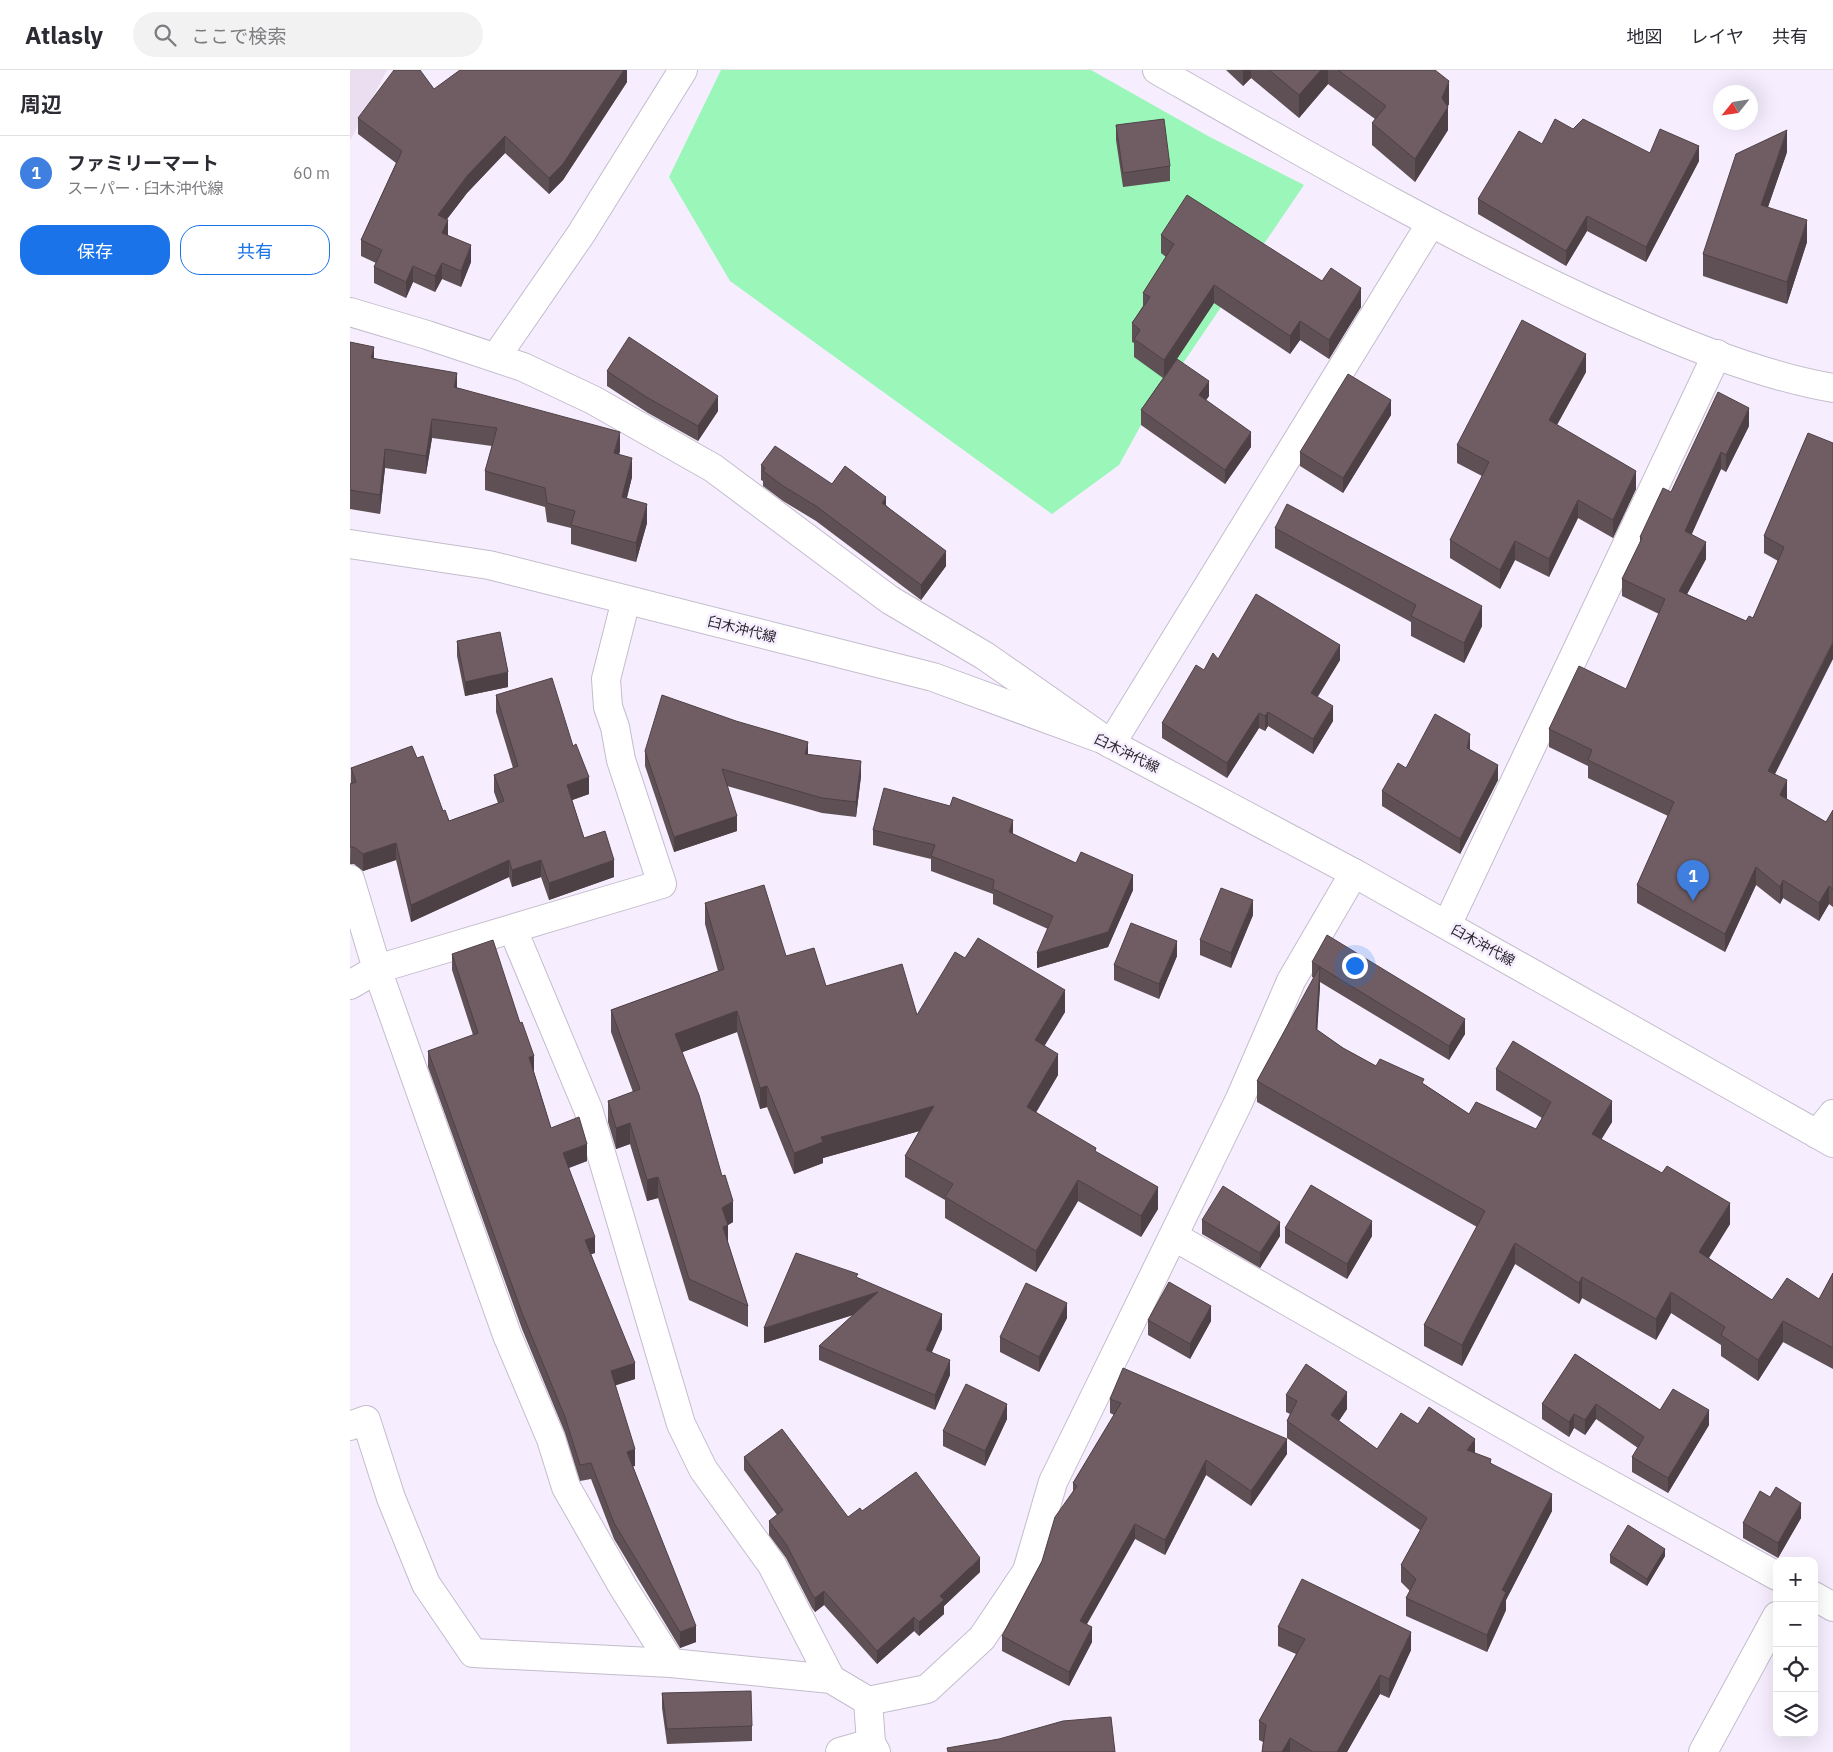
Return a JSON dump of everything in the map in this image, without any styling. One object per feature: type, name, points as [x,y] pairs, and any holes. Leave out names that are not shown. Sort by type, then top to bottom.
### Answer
[{"type":"street","points":[[496,358],[581,234],[683,70]]},
{"type":"street","points":[[1157,70],[1347,178],[1570,292],[1645,326],[1716,354],[1833,388]]},
{"type":"street","points":[[350,312],[496,358],[593,400],[713,468],[890,600],[985,656],[1112,744],[1432,223]]},
{"type":"street","points":[[1447,925],[1716,354]]},
{"type":"street","name":"臼木沖代線","points":[[350,544],[489,565],[933,677],[1112,744],[1828,1130]]},
{"type":"street","points":[[350,986],[377,969],[662,884],[621,760],[615,727],[608,707],[606,679],[626,600]]},
{"type":"street","points":[[350,1426],[366,1420],[391,1498],[426,1584],[474,1653],[671,1663],[831,1679],[868,1700],[927,1689],[982,1638],[1027,1571],[1053,1482],[1240,1101],[1291,981],[1354,873]]},
{"type":"street","points":[[350,880],[377,969],[507,1335],[551,1439],[566,1487],[623,1587],[671,1663]]},
{"type":"street","points":[[513,930],[588,1109],[681,1424],[703,1469],[772,1565],[831,1679]]},
{"type":"street","points":[[1173,1236],[1564,1459],[1773,1574]]},
{"type":"street","points":[[1818,1598],[1833,1607]]},
{"type":"street","points":[[1703,1752],[1773,1623]]},
{"type":"street","points":[[840,1752],[873,1748],[868,1700]]},
{"type":"shaded area","points":[[350,70],[387,70],[350,141]]},
{"type":"green space","points":[[721,70],[1091,70],[1208,136],[1304,185],[1141,425],[1119,465],[1052,514],[730,281],[669,177]]},
{"type":"building","points":[[394,70],[420,70],[434,89],[460,70],[624,70],[563,164],[549,178],[505,136],[467,176],[438,215],[448,220],[442,233],[471,245],[461,271],[442,263],[435,276],[413,266],[406,282],[374,267],[382,250],[361,240],[402,151],[358,118]]},
{"type":"building","points":[[1269,70],[1321,70],[1299,95]]},
{"type":"building","points":[[1338,70],[1435,70],[1449,81],[1442,98],[1448,107],[1415,159],[1372,123],[1386,106]]},
{"type":"building","points":[[1164,119],[1170,166],[1123,173],[1116,125]]},
{"type":"building","points":[[1555,119],[1573,129],[1583,119],[1650,153],[1660,129],[1699,146],[1646,247],[1587,216],[1566,251],[1478,199],[1519,131],[1542,144]]},
{"type":"building","points":[[1787,130],[1761,205],[1807,220],[1787,282],[1703,254],[1736,154]]},
{"type":"building","points":[[1187,195],[1322,281],[1331,268],[1361,288],[1329,340],[1300,321],[1290,336],[1214,285],[1164,360],[1134,339],[1140,330],[1132,323],[1150,297],[1143,293],[1174,244],[1161,235]]},
{"type":"building","points":[[1522,320],[1586,354],[1549,420],[1636,471],[1613,520],[1578,500],[1549,559],[1515,541],[1500,570],[1450,540],[1489,462],[1457,445]]},
{"type":"building","points":[[629,337],[718,396],[698,426],[648,398],[607,371]]},
{"type":"building","points":[[350,342],[374,347],[371,358],[457,373],[454,387],[620,432],[614,453],[632,458],[622,497],[647,504],[636,543],[571,525],[575,511],[547,503],[545,488],[485,471],[497,428],[432,419],[426,456],[385,449],[380,495],[350,490]]},
{"type":"building","points":[[1177,359],[1209,381],[1199,395],[1251,432],[1225,470],[1141,410]]},
{"type":"building","points":[[1348,374],[1391,400],[1343,478],[1300,452]]},
{"type":"building","points":[[1718,392],[1749,408],[1726,455],[1721,452],[1685,531],[1706,542],[1679,591],[1746,621],[1749,616],[1753,618],[1784,547],[1764,536],[1808,433],[1833,443],[1833,642],[1768,771],[1787,780],[1780,795],[1826,822],[1833,810],[1833,889],[1829,886],[1819,903],[1783,880],[1780,887],[1756,867],[1725,934],[1637,885],[1674,802],[1588,760],[1592,750],[1549,729],[1579,666],[1626,689],[1665,599],[1622,579],[1663,488],[1671,492]]},
{"type":"building","points":[[775,446],[832,484],[845,466],[886,497],[882,503],[946,551],[921,585],[816,506],[763,471],[765,468],[761,465]]},
{"type":"building","points":[[1287,504],[1482,606],[1464,643],[1411,616],[1416,605],[1275,528]]},
{"type":"building","points":[[1256,594],[1340,645],[1311,693],[1333,706],[1313,739],[1268,712],[1265,716],[1259,713],[1227,763],[1162,723],[1196,665],[1204,670],[1213,653],[1218,659]]},
{"type":"building","points":[[500,632],[508,672],[465,682],[457,641]]},
{"type":"building","points":[[552,678],[573,746],[576,744],[589,777],[567,785],[584,838],[605,831],[614,860],[549,883],[541,860],[512,870],[509,860],[411,905],[396,843],[363,854],[354,847],[350,847],[350,784],[356,782],[351,768],[412,746],[417,758],[423,756],[443,811],[445,810],[449,821],[504,801],[494,775],[518,766],[496,695]]},
{"type":"building","points":[[662,695],[736,721],[808,742],[805,754],[861,761],[856,802],[822,798],[722,769],[737,816],[674,837],[645,751]]},
{"type":"building","points":[[1435,714],[1470,734],[1467,748],[1498,765],[1460,839],[1382,791],[1398,763],[1406,768]]},
{"type":"building","points":[[884,788],[950,806],[953,797],[1013,820],[1009,832],[1076,863],[1081,852],[1133,875],[1108,932],[1037,953],[1053,916],[993,889],[994,880],[931,856],[935,845],[873,830]]},
{"type":"building","points":[[764,885],[786,956],[814,948],[826,986],[902,964],[917,1015],[955,952],[965,958],[978,938],[1065,990],[1035,1040],[1058,1054],[1027,1107],[1096,1148],[1095,1151],[1158,1187],[1141,1216],[1078,1180],[1036,1251],[945,1197],[953,1184],[905,1156],[934,1106],[821,1137],[823,1142],[794,1153],[767,1086],[760,1088],[737,1011],[675,1034],[699,1095],[722,1176],[725,1175],[733,1201],[722,1208],[728,1225],[723,1227],[748,1306],[689,1279],[658,1177],[647,1180],[630,1123],[616,1128],[608,1101],[640,1089],[611,1010],[724,969],[705,903]]},
{"type":"building","points":[[1221,888],[1253,900],[1231,953],[1200,940]]},
{"type":"building","points":[[1131,923],[1177,941],[1159,984],[1114,965]]},
{"type":"building","points":[[1327,935],[1465,1019],[1449,1046],[1312,962]]},
{"type":"building","points":[[493,940],[520,1023],[522,1022],[534,1056],[529,1057],[551,1128],[579,1117],[587,1144],[563,1153],[595,1237],[585,1240],[635,1363],[611,1371],[635,1449],[627,1452],[696,1626],[680,1632],[614,1523],[591,1463],[580,1465],[565,1417],[522,1313],[428,1051],[478,1033],[452,954]]},
{"type":"building","points":[[1320,966],[1316,1029],[1343,1048],[1376,1066],[1380,1059],[1424,1079],[1422,1083],[1469,1114],[1476,1102],[1536,1129],[1551,1102],[1496,1069],[1513,1041],[1612,1101],[1592,1134],[1662,1173],[1667,1166],[1730,1203],[1699,1252],[1772,1300],[1787,1278],[1819,1299],[1833,1273],[1833,1348],[1783,1321],[1758,1360],[1721,1335],[1725,1327],[1671,1292],[1656,1319],[1582,1277],[1579,1283],[1515,1243],[1462,1345],[1424,1325],[1485,1211],[1257,1081]]},
{"type":"building","points":[[1311,1185],[1372,1221],[1347,1264],[1285,1228]]},
{"type":"building","points":[[1223,1186],[1280,1222],[1260,1253],[1202,1220]]},
{"type":"building","points":[[796,1253],[858,1274],[856,1277],[942,1314],[926,1350],[950,1360],[935,1395],[819,1346],[878,1292],[764,1328]]},
{"type":"building","points":[[1169,1282],[1211,1306],[1190,1344],[1148,1320]]},
{"type":"building","points":[[1026,1283],[1067,1303],[1039,1357],[1000,1337]]},
{"type":"building","points":[[1575,1354],[1660,1410],[1673,1389],[1709,1410],[1668,1478],[1632,1457],[1644,1437],[1596,1404],[1585,1420],[1574,1414],[1569,1422],[1542,1404]]},
{"type":"building","points":[[1306,1364],[1347,1392],[1331,1415],[1377,1449],[1401,1413],[1418,1424],[1429,1407],[1475,1439],[1467,1450],[1491,1459],[1490,1463],[1552,1494],[1502,1590],[1506,1592],[1487,1635],[1406,1598],[1416,1579],[1401,1565],[1427,1518],[1287,1421],[1297,1401],[1286,1395]]},
{"type":"building","points":[[1123,1368],[1287,1439],[1251,1491],[1206,1460],[1165,1540],[1135,1524],[1080,1621],[1092,1627],[1069,1672],[1002,1636],[1042,1561],[1055,1517],[1077,1486],[1073,1483],[1121,1403],[1110,1399]]},
{"type":"building","points":[[966,1384],[1007,1404],[985,1451],[943,1431]]},
{"type":"building","points":[[782,1429],[848,1517],[860,1508],[862,1511],[916,1472],[980,1558],[940,1596],[944,1600],[919,1622],[914,1617],[877,1651],[824,1591],[815,1598],[786,1544],[769,1521],[783,1510],[744,1457]]},
{"type":"building","points":[[1776,1487],[1801,1503],[1778,1543],[1743,1523],[1760,1491],[1770,1497]]},
{"type":"building","points":[[1628,1525],[1665,1549],[1647,1579],[1610,1555]]},
{"type":"building","points":[[1302,1579],[1411,1632],[1389,1679],[1380,1675],[1337,1752],[1313,1752],[1290,1738],[1282,1752],[1262,1752],[1266,1725],[1259,1721],[1305,1639],[1278,1627]]},
{"type":"building","points":[[751,1691],[752,1726],[667,1729],[662,1693]]},
{"type":"building","points":[[1111,1717],[1115,1752],[948,1752],[947,1748],[999,1739],[1063,1721]]},
{"type":"place","name":"ファミリーマート","points":[[1693,901]]}]
